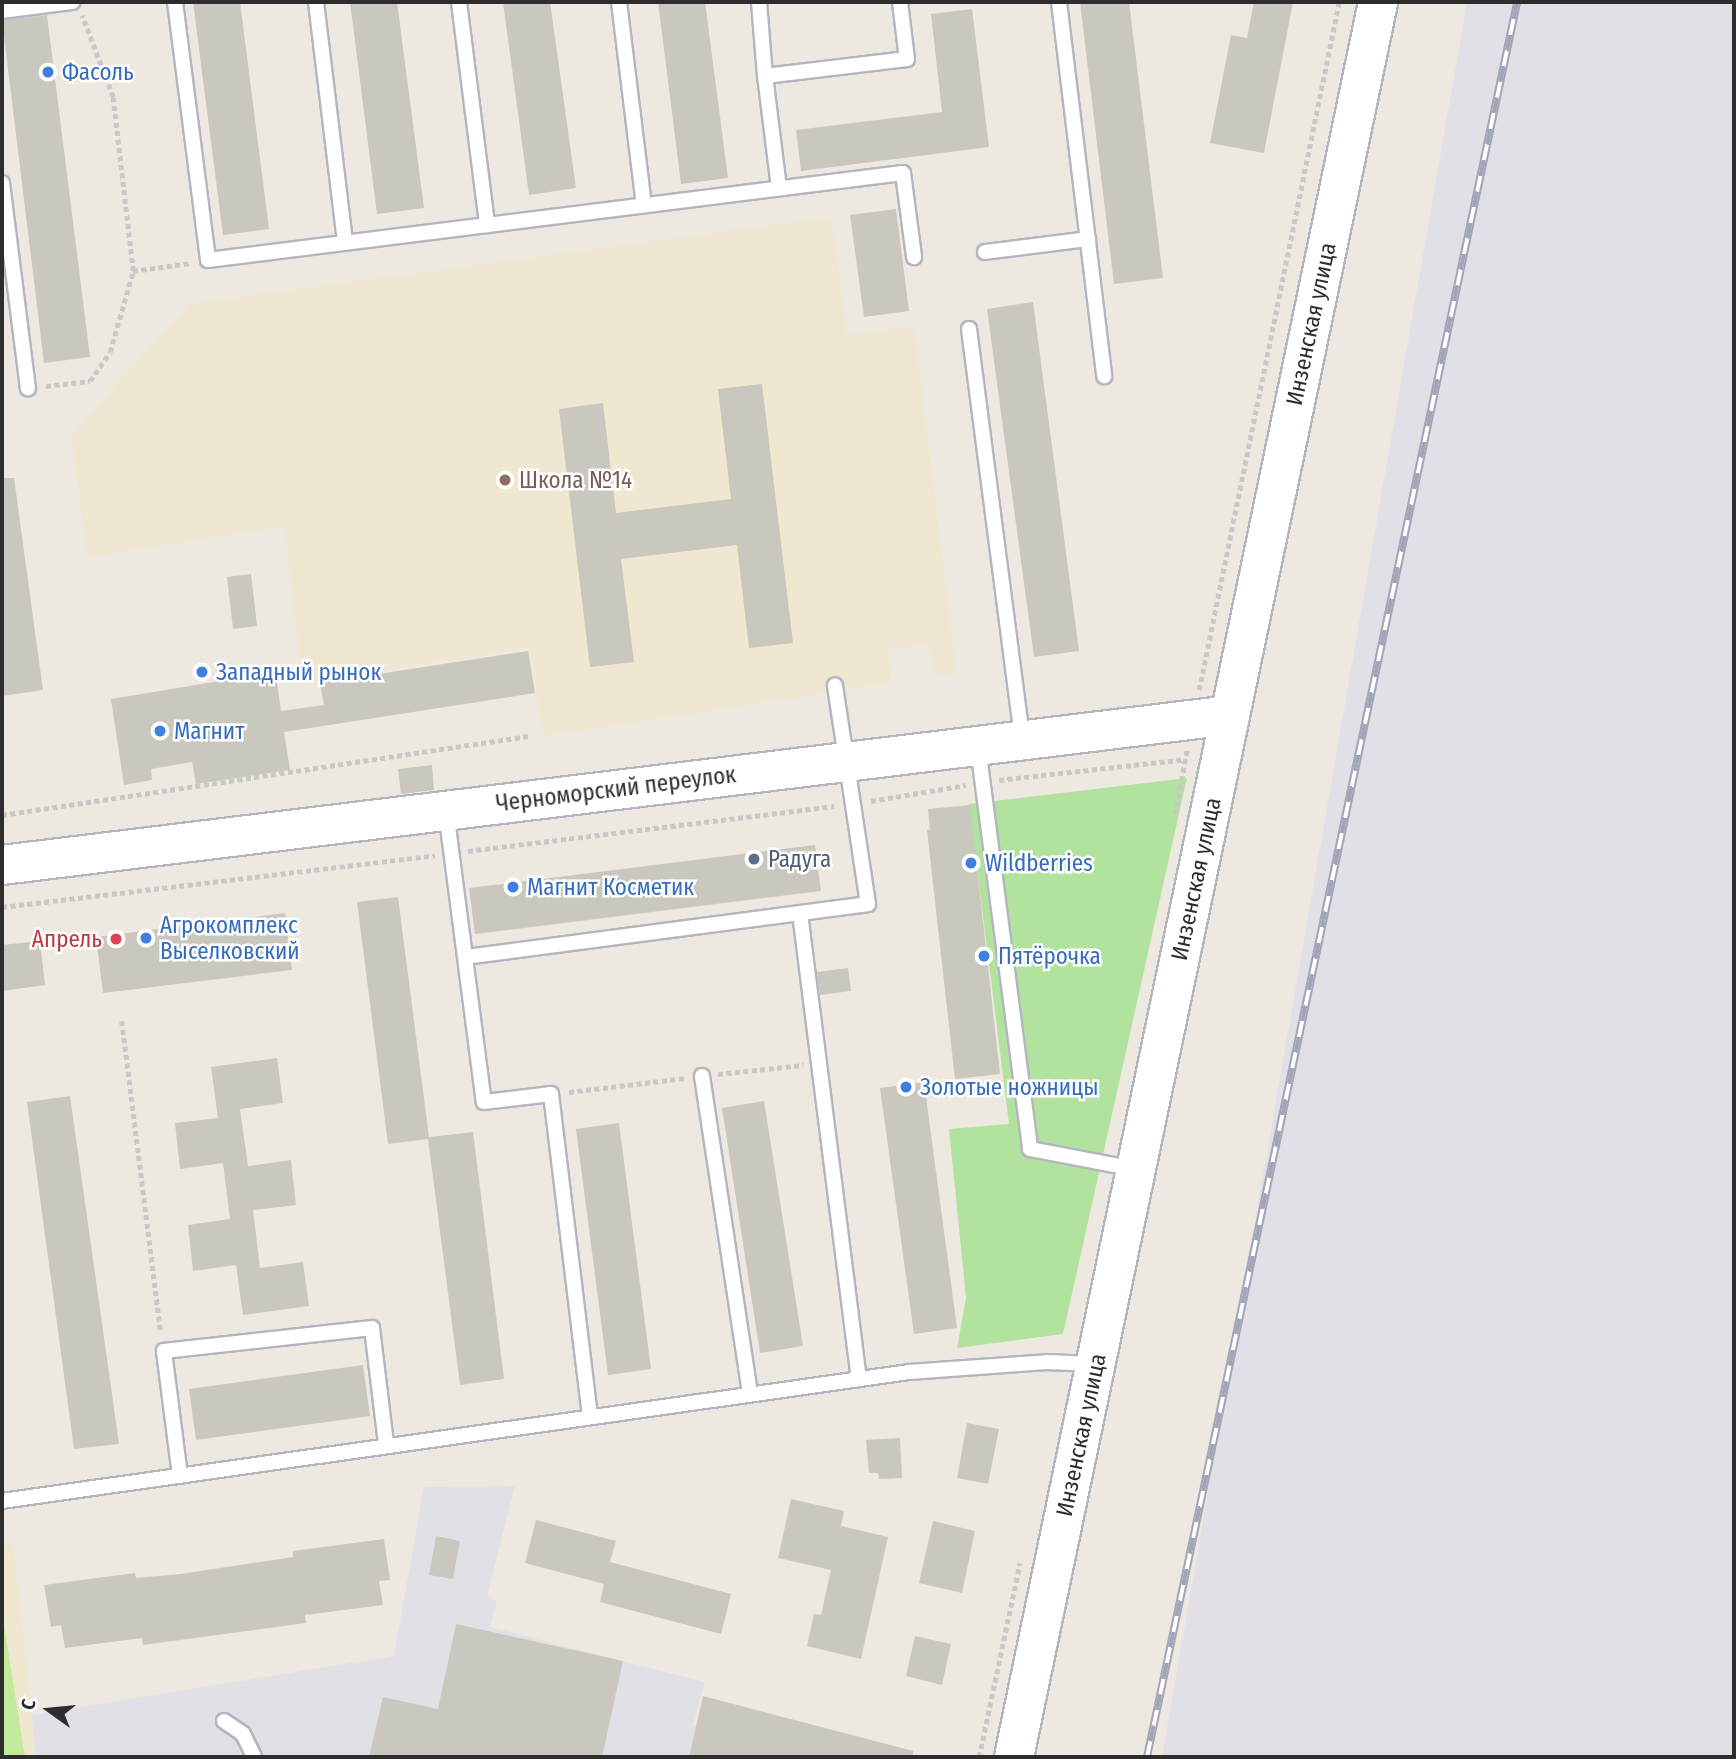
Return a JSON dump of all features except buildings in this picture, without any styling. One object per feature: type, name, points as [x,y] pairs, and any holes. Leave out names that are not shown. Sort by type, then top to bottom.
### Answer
[{"type":"street","name":"Инзенская улица","points":[[1014,1757],[1378,2]]},
{"type":"street","name":"Черноморский переулок","points":[[2,865],[845,761],[980,764],[1022,740],[1230,715]]},
{"type":"lane","points":[[176,2],[208,260],[903,173],[914,257]]},
{"type":"lane","points":[[316,2],[345,242]]},
{"type":"lane","points":[[459,2],[486,225]]},
{"type":"lane","points":[[620,2],[644,205]]},
{"type":"lane","points":[[759,2],[779,188]]},
{"type":"lane","points":[[765,76],[906,59],[900,2]]},
{"type":"lane","points":[[1059,2],[1104,376]]},
{"type":"lane","points":[[2,11],[76,8]]},
{"type":"lane","points":[[2,183],[28,388]]},
{"type":"lane","points":[[985,252],[1088,239]]},
{"type":"lane","points":[[969,329],[1022,740]]},
{"type":"lane","points":[[466,957],[868,904],[835,685]]},
{"type":"lane","points":[[980,764],[1030,1149],[1135,1168]]},
{"type":"lane","points":[[446,809],[484,1102],[551,1094],[590,1415]]},
{"type":"lane","points":[[800,913],[859,1378]]},
{"type":"lane","points":[[702,1076],[750,1393]]},
{"type":"lane","points":[[180,1476],[164,1351],[372,1328],[386,1444]]},
{"type":"lane","points":[[2,1501],[859,1378],[1047,1362],[1095,1364]]},
{"type":"lane","points":[[224,1721],[243,1734],[254,1757]]},
{"type":"path","points":[[1173,825],[1339,2]]},
{"type":"path","points":[[28,388],[90,381],[110,352],[133,271],[113,97],[76,8]]},
{"type":"path","points":[[133,271],[208,260]]},
{"type":"path","points":[[2,815],[529,736]]},
{"type":"path","points":[[2,907],[852,804],[980,764],[1185,759]]},
{"type":"path","points":[[122,1021],[164,1351]]},
{"type":"path","points":[[979,1757],[1023,1550]]},
{"type":"shaded area","points":[[1467,2],[1734,2],[1734,1757],[1162,1757]]},
{"type":"shaded area","name":"Школа №14","points":[[831,217],[847,335],[914,326],[956,674],[935,677],[929,644],[888,650],[891,683],[544,736],[530,648],[303,683],[284,526],[88,557],[71,435],[190,304]]},
{"type":"shaded area","points":[[515,1486],[487,1596],[497,1600],[490,1627],[705,1682],[693,1726],[815,1757],[36,1757],[31,1715],[394,1656],[424,1487]]},
{"type":"shaded area","points":[[13,1545],[36,1757],[2,1757],[2,1547]]},
{"type":"green space","points":[[1187,778],[1063,1334],[957,1348],[966,1298],[949,1129],[1009,1124],[969,804]]},
{"type":"green space","points":[[2,1617],[3,1619],[25,1757],[2,1757]]},
{"type":"railway","points":[[1147,1757],[1517,2]]},
{"type":"place","name":"Фасоль","points":[[48,72]]},
{"type":"place","name":"Школа №14","points":[[505,480]]},
{"type":"place","name":"Западный рынок","points":[[202,672]]},
{"type":"place","name":"Магнит","points":[[160,731]]},
{"type":"place","name":"Радуга","points":[[754,859]]},
{"type":"place","name":"Wildberries","points":[[971,863]]},
{"type":"place","name":"Магнит Косметик","points":[[513,887]]},
{"type":"place","name":"Агрокомплекс Выселковский","points":[[146,938]]},
{"type":"place","name":"Апрель","points":[[116,939]]},
{"type":"place","name":"Пятёрочка","points":[[984,956]]},
{"type":"place","name":"Золотые ножницы","points":[[906,1087]]}]
